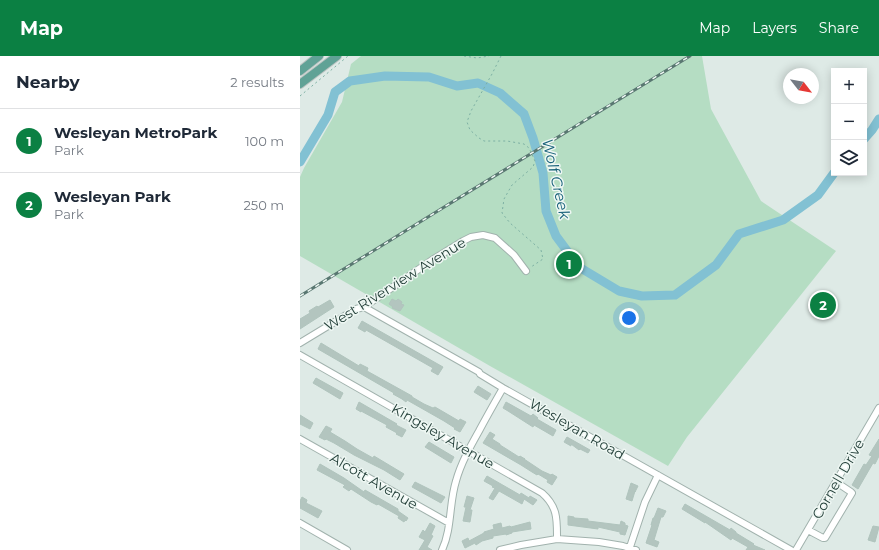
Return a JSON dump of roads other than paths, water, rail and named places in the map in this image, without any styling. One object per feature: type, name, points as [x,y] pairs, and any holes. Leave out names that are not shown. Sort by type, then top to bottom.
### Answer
[{"type":"main road","points":[[300,84],[336,56]]},
{"type":"main road","points":[[300,71],[317,57]]},
{"type":"street","points":[[317,57],[322,68]]},
{"type":"street","name":"West Riverview Avenue","points":[[300,343],[356,309],[364,307],[432,260],[472,237],[483,235],[495,238],[514,255],[526,271]]},
{"type":"street","name":"Wesleyan Road","points":[[364,307],[479,372],[503,388],[791,550]]},
{"type":"street","name":"Kingsley Avenue","points":[[300,355],[538,490],[550,502],[556,514],[557,539]]},
{"type":"street","points":[[445,548],[452,498],[460,467],[503,388]]},
{"type":"street","name":"Cornell Drive","points":[[796,550],[879,408]]},
{"type":"street","name":"Alcott Avenue","points":[[300,439],[449,523]]},
{"type":"street","points":[[500,550],[521,544],[557,539],[600,542],[631,550],[645,502],[658,475]]},
{"type":"street","points":[[808,530],[825,538],[852,493],[836,482]]},
{"type":"street","points":[[300,523],[347,550]]},
{"type":"waterway","name":"Wolf Creek","points":[[300,162],[328,115],[335,92],[350,81],[385,76],[429,77],[457,86],[478,83],[500,93],[524,114],[533,138],[543,173],[546,211],[556,236],[579,267],[619,291],[642,296],[675,295],[716,265],[739,234],[783,220],[818,195],[832,176]]},
{"type":"waterway","name":"Wolf Creek","points":[[867,136],[879,119]]},
{"type":"railway","points":[[300,296],[690,56]]},
{"type":"place","name":"Wesleyan MetroPark","points":[[569,264]]},
{"type":"place","name":"Wesleyan Park","points":[[823,305]]}]
